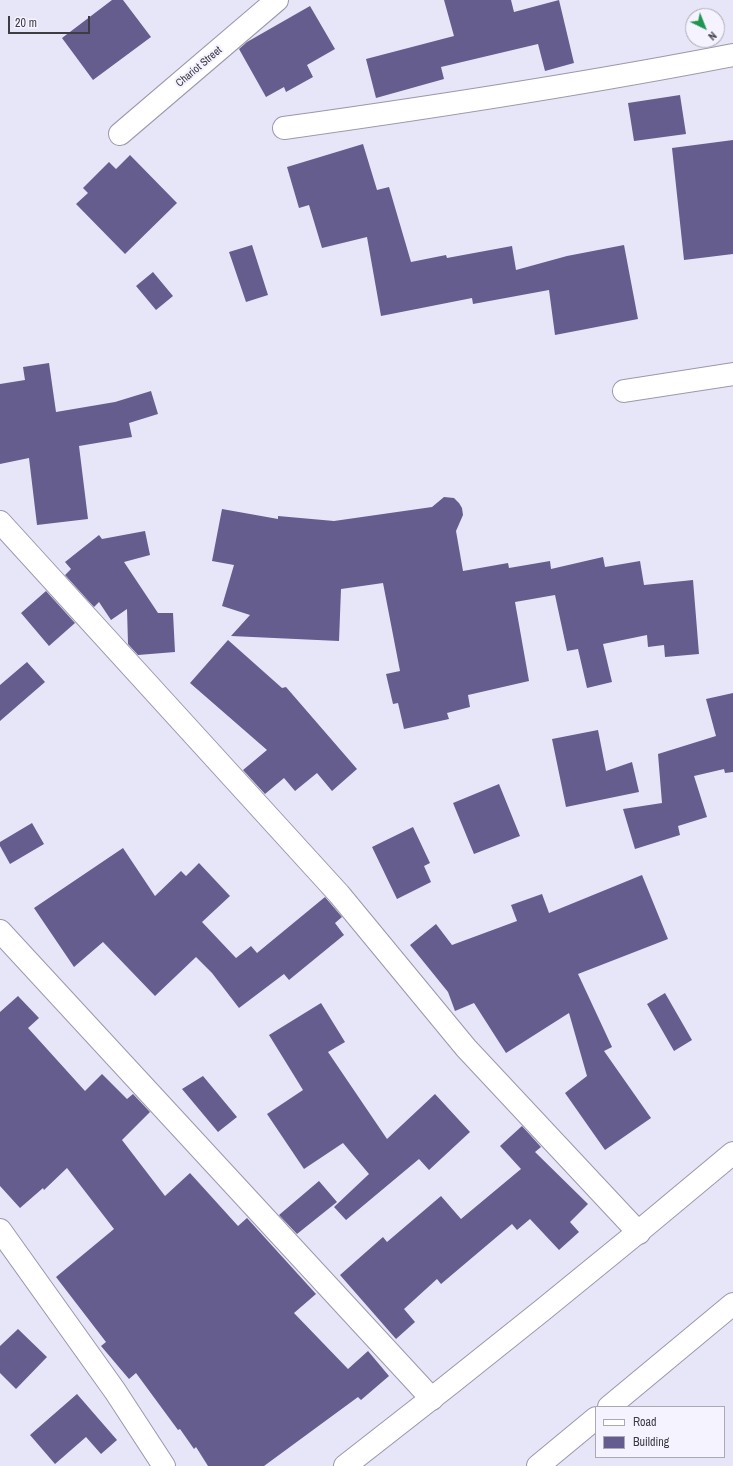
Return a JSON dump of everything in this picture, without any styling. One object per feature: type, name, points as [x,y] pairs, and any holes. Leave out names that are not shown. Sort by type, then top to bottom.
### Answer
[{"type":"street","name":"Chariot Street","points":[[120,134],[277,0]]},
{"type":"street","points":[[284,128],[432,108],[554,88],[733,55]]},
{"type":"street","points":[[624,391],[733,374]]},
{"type":"street","points":[[0,522],[339,894],[466,1048],[639,1233]]},
{"type":"street","points":[[0,931],[432,1399]]},
{"type":"street","points":[[345,1466],[432,1399],[639,1233],[733,1153]]},
{"type":"street","points":[[0,1230],[114,1391],[164,1466]]},
{"type":"street","points":[[610,1406],[733,1304]]},
{"type":"street","points":[[538,1466],[595,1419]]},
{"type":"building","points":[[112,0],[123,0],[151,37],[93,80],[62,38]]},
{"type":"building","points":[[444,0],[511,0],[514,12],[559,0],[574,63],[545,71],[538,44],[441,67],[444,79],[376,98],[366,59],[454,36]]},
{"type":"building","points":[[310,6],[335,49],[307,65],[313,77],[286,92],[284,87],[266,97],[239,49],[247,42]]},
{"type":"building","points":[[680,95],[686,134],[634,141],[628,103]]},
{"type":"building","points":[[733,140],[733,254],[684,260],[672,148]]},
{"type":"building","points":[[363,144],[377,190],[389,187],[411,262],[446,255],[447,258],[512,246],[516,270],[567,256],[624,245],[638,319],[555,335],[549,290],[473,304],[472,298],[381,316],[367,237],[322,248],[309,205],[299,208],[287,167]]},
{"type":"building","points":[[130,155],[177,203],[125,254],[76,204],[88,193],[83,188],[109,162],[116,169]]},
{"type":"building","points":[[252,245],[268,295],[246,302],[229,252]]},
{"type":"building","points":[[153,272],[173,296],[156,310],[136,286]]},
{"type":"building","points":[[49,363],[56,412],[115,402],[151,391],[158,414],[129,423],[132,437],[79,446],[88,519],[37,525],[29,458],[0,464],[0,384],[25,380],[23,367]]},
{"type":"building","points":[[444,497],[454,498],[462,508],[463,515],[456,531],[463,571],[508,563],[509,568],[550,561],[551,569],[603,557],[605,567],[640,561],[644,585],[693,580],[699,654],[665,657],[664,645],[648,647],[647,635],[603,644],[612,682],[587,688],[578,649],[567,651],[555,595],[515,602],[529,681],[468,695],[470,707],[447,713],[449,719],[404,729],[398,703],[393,704],[386,674],[400,671],[383,583],[341,589],[339,641],[231,636],[250,615],[222,606],[234,565],[212,561],[222,509],[278,519],[278,516],[334,521],[432,507]]},
{"type":"building","points":[[145,531],[150,555],[124,562],[158,613],[173,613],[175,652],[138,655],[128,644],[127,609],[111,620],[99,602],[94,607],[65,575],[71,569],[65,562],[99,535],[102,539]]},
{"type":"building","points":[[46,591],[75,623],[49,646],[21,613]]},
{"type":"building","points":[[228,640],[282,688],[286,687],[357,769],[332,791],[317,773],[295,791],[284,778],[265,794],[243,770],[267,750],[190,683]]},
{"type":"building","points":[[27,662],[45,682],[0,721],[0,685]]},
{"type":"building","points":[[733,693],[733,772],[725,773],[724,769],[694,776],[707,817],[678,826],[680,835],[635,849],[623,809],[662,803],[658,754],[716,736],[706,699]]},
{"type":"building","points":[[598,730],[606,771],[632,762],[639,792],[566,807],[552,739]]},
{"type":"building","points":[[499,784],[520,836],[474,854],[453,803]]},
{"type":"building","points":[[32,823],[44,844],[10,864],[0,846],[0,842]]},
{"type":"building","points":[[413,827],[430,863],[424,866],[431,882],[397,899],[372,847]]},
{"type":"building","points":[[123,848],[155,896],[181,871],[186,876],[199,863],[230,896],[202,922],[236,958],[251,946],[257,953],[325,897],[342,917],[335,923],[344,935],[289,980],[284,974],[239,1008],[212,973],[196,957],[155,996],[103,942],[74,967],[34,908]]},
{"type":"building","points":[[642,875],[668,939],[578,974],[612,1047],[604,1051],[651,1118],[605,1150],[565,1093],[587,1076],[569,1013],[506,1053],[474,1003],[455,1011],[448,992],[410,945],[436,924],[452,945],[517,921],[511,905],[542,894],[549,913]]},
{"type":"building","points":[[665,993],[692,1040],[674,1051],[647,1004]]},
{"type":"building","points":[[18,996],[39,1018],[28,1028],[85,1091],[102,1074],[127,1099],[133,1094],[150,1112],[122,1140],[165,1196],[190,1173],[238,1226],[247,1218],[316,1294],[294,1313],[348,1369],[368,1351],[389,1376],[361,1400],[358,1397],[264,1466],[208,1466],[196,1447],[194,1449],[180,1429],[178,1430],[136,1373],[129,1379],[101,1346],[106,1342],[56,1277],[114,1229],[67,1168],[44,1190],[43,1188],[20,1208],[0,1186],[0,1012]]},
{"type":"building","points":[[321,1003],[345,1042],[328,1052],[387,1139],[435,1094],[470,1132],[429,1170],[419,1159],[346,1220],[334,1207],[369,1174],[343,1143],[304,1169],[267,1114],[303,1090],[269,1035]]},
{"type":"building","points":[[203,1076],[237,1117],[218,1132],[182,1089]]},
{"type":"building","points":[[522,1126],[541,1147],[535,1152],[588,1204],[570,1222],[579,1232],[559,1250],[530,1219],[517,1230],[512,1224],[441,1284],[437,1279],[404,1309],[415,1322],[396,1339],[340,1275],[383,1237],[387,1242],[441,1196],[461,1219],[521,1169],[500,1146]]},
{"type":"building","points":[[319,1181],[337,1202],[297,1234],[279,1215]]},
{"type":"building","points":[[18,1329],[47,1357],[16,1389],[0,1373],[0,1346]]},
{"type":"building","points":[[77,1394],[117,1440],[101,1454],[86,1437],[55,1464],[30,1435]]}]
